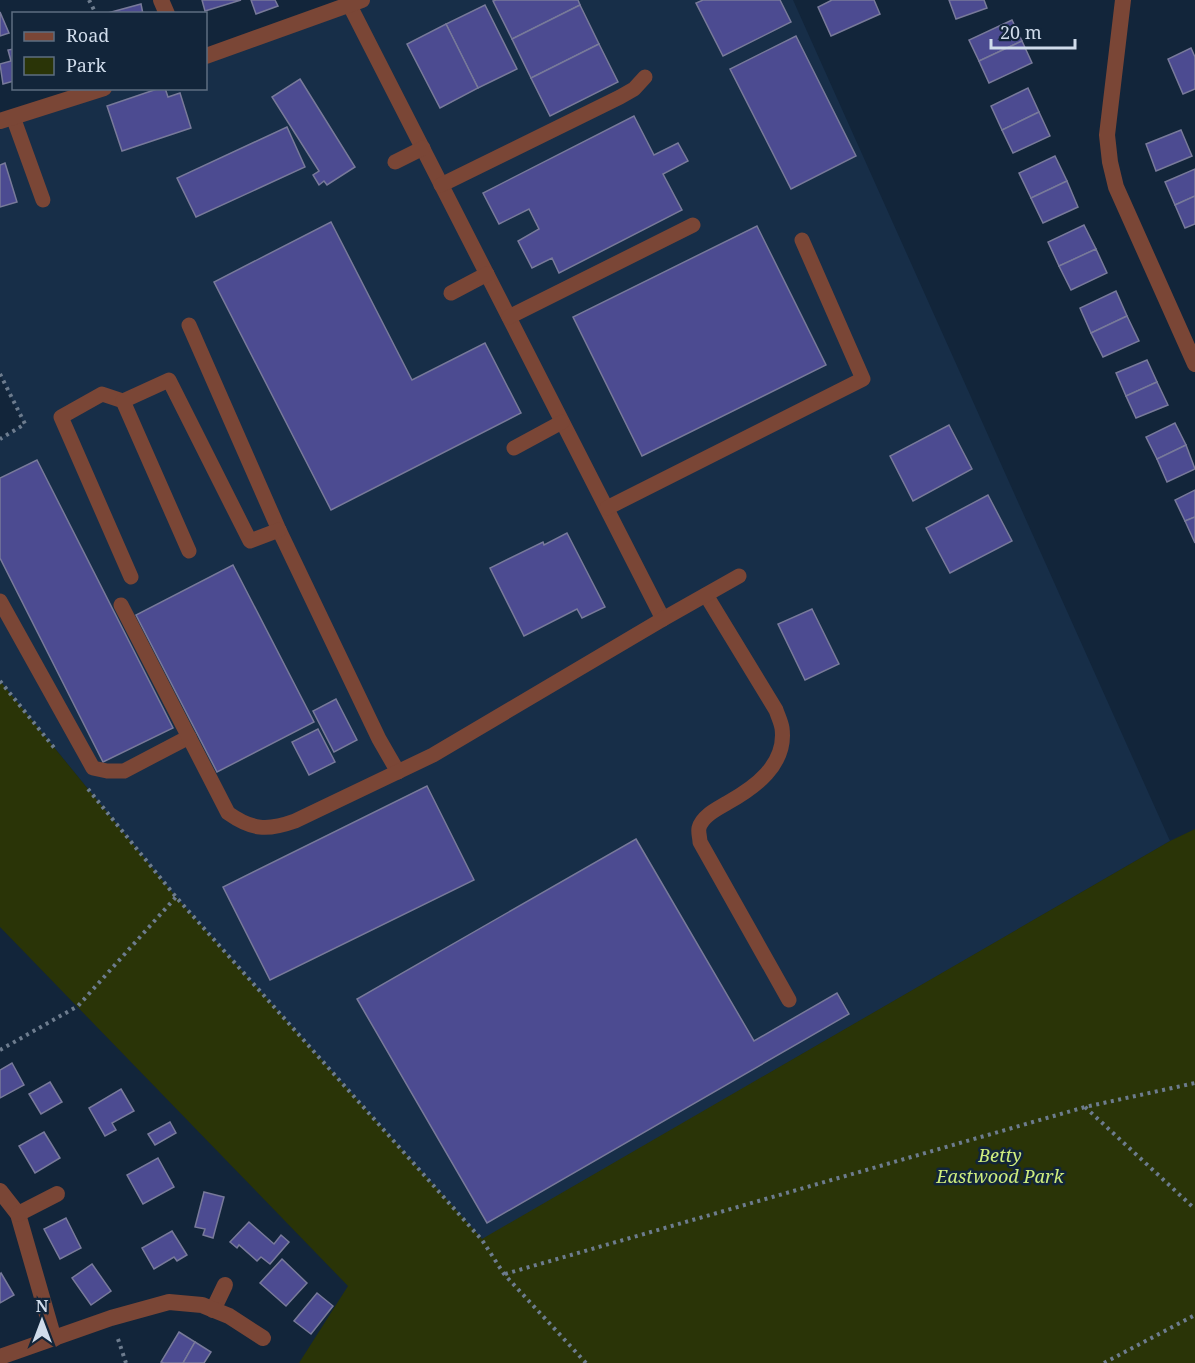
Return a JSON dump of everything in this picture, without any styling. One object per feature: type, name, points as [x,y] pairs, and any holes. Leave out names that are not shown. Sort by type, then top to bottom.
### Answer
[{"type":"street","points":[[1123,0],[1107,135],[1110,162],[1116,187],[1195,364]]},
{"type":"street","points":[[207,56],[356,3]]},
{"type":"street","points":[[6,119],[98,90]]},
{"type":"street","points":[[0,1191],[18,1214],[54,1339]]},
{"type":"street","points":[[18,1214],[57,1194]]},
{"type":"street","points":[[213,1310],[225,1285]]},
{"type":"street","points":[[0,1357],[111,1318],[169,1302],[202,1305],[229,1316],[263,1338]]},
{"type":"lane","points":[[356,3],[441,185],[663,619]]},
{"type":"lane","points":[[441,185],[620,97],[634,89],[645,77]]},
{"type":"lane","points":[[6,119],[43,200]]},
{"type":"lane","points":[[395,162],[423,148]]},
{"type":"lane","points":[[509,317],[693,225]]},
{"type":"lane","points":[[607,508],[863,380],[802,240]]},
{"type":"lane","points":[[451,293],[487,274]]},
{"type":"lane","points":[[189,325],[279,530],[380,739],[399,772]]},
{"type":"lane","points":[[131,577],[61,417],[102,394],[123,401],[169,380],[250,541],[279,530]]},
{"type":"lane","points":[[123,401],[189,551]]},
{"type":"lane","points":[[514,448],[562,422]]},
{"type":"lane","points":[[121,605],[228,813],[243,824],[262,828],[296,821],[449,746],[739,576]]},
{"type":"lane","points":[[706,595],[776,710],[782,729],[780,752],[768,773],[752,788],[703,820],[699,829],[700,842],[789,1000]]},
{"type":"lane","points":[[0,601],[93,768],[124,771],[189,737]]},
{"type":"path","points":[[0,374],[25,424],[0,439]]},
{"type":"path","points":[[0,681],[59,753]]},
{"type":"path","points":[[81,780],[176,897],[482,1240],[504,1274],[586,1363]]},
{"type":"path","points":[[0,1050],[78,1006],[176,897]]},
{"type":"path","points":[[504,1274],[1085,1107],[1195,1083]]},
{"type":"path","points":[[1085,1107],[1195,1209]]},
{"type":"path","points":[[1104,1363],[1195,1315]]},
{"type":"shaded area","points":[[362,0],[793,0],[1170,841],[482,1240],[176,897],[0,681],[0,439],[24,424],[0,374],[0,121],[101,90],[207,90],[207,56]]},
{"type":"green space","name":"Betty Eastwood Park","points":[[0,681],[176,897],[482,1239],[1170,841],[1195,829],[1195,1363],[299,1363],[348,1286],[0,927]]},
{"type":"building","points":[[202,0],[241,0],[205,11]]},
{"type":"building","points":[[251,0],[275,0],[278,6],[256,14]]},
{"type":"building","points":[[578,0],[580,5],[512,39],[493,1]]},
{"type":"building","points":[[703,0],[780,0],[791,22],[723,56],[696,3]]},
{"type":"building","points":[[832,0],[874,0],[880,14],[831,36],[818,7]]},
{"type":"building","points":[[949,0],[984,0],[987,8],[956,19]]},
{"type":"building","points":[[141,4],[143,12],[111,12]]},
{"type":"building","points":[[485,5],[517,69],[478,88],[446,24]]},
{"type":"building","points":[[580,5],[599,44],[531,78],[512,39]]},
{"type":"building","points":[[0,12],[9,33],[0,36]]},
{"type":"building","points":[[1012,20],[1022,41],[979,61],[969,40]]},
{"type":"building","points":[[446,24],[478,88],[440,108],[407,44]]},
{"type":"building","points":[[796,36],[856,156],[791,189],[730,69]]},
{"type":"building","points":[[1022,41],[1032,63],[989,83],[979,61]]},
{"type":"building","points":[[599,44],[618,82],[550,116],[531,78]]},
{"type":"building","points":[[1191,48],[1195,57],[1195,89],[1183,94],[1168,59]]},
{"type":"building","points":[[12,49],[12,82],[3,84],[0,64],[11,61],[8,50]]},
{"type":"building","points":[[300,79],[355,167],[327,185],[324,181],[319,185],[313,175],[319,171],[272,97]]},
{"type":"building","points":[[1028,88],[1039,112],[1002,130],[991,106]]},
{"type":"building","points":[[154,90],[166,90],[168,97],[180,93],[191,128],[122,151],[107,106]]},
{"type":"building","points":[[1039,112],[1050,136],[1013,153],[1002,130]]},
{"type":"building","points":[[634,116],[654,155],[678,143],[688,161],[663,174],[682,210],[559,273],[552,258],[532,268],[518,241],[539,229],[529,209],[499,224],[483,193]]},
{"type":"building","points":[[287,127],[305,167],[196,217],[177,178]]},
{"type":"building","points":[[1181,130],[1192,156],[1156,171],[1146,144]]},
{"type":"building","points":[[1055,156],[1067,181],[1031,198],[1019,173]]},
{"type":"building","points":[[5,163],[17,202],[0,207],[0,165]]},
{"type":"building","points":[[1195,169],[1195,196],[1175,205],[1165,182]]},
{"type":"building","points":[[1067,181],[1078,207],[1043,223],[1031,198]]},
{"type":"building","points":[[1195,196],[1195,224],[1185,228],[1175,205]]},
{"type":"building","points":[[331,222],[412,380],[485,343],[521,413],[331,510],[214,282]]},
{"type":"building","points":[[1084,225],[1096,249],[1059,266],[1048,242]]},
{"type":"building","points":[[757,226],[826,365],[642,456],[573,317]]},
{"type":"building","points":[[1096,249],[1107,273],[1071,290],[1059,266]]},
{"type":"building","points":[[1116,291],[1127,316],[1091,333],[1080,308]]},
{"type":"building","points":[[1127,316],[1139,341],[1103,357],[1091,333]]},
{"type":"building","points":[[1147,360],[1157,382],[1126,396],[1116,373]]},
{"type":"building","points":[[1157,382],[1168,405],[1136,418],[1126,396]]},
{"type":"building","points":[[1175,423],[1186,445],[1157,459],[1146,437]]},
{"type":"building","points":[[949,425],[972,469],[913,501],[890,456]]},
{"type":"building","points":[[1186,445],[1195,469],[1167,482],[1157,459]]},
{"type":"building","points":[[37,460],[173,728],[103,762],[0,558],[0,478]]},
{"type":"building","points":[[1195,490],[1195,517],[1185,521],[1175,500]]},
{"type":"building","points":[[988,495],[1012,541],[950,573],[926,528]]},
{"type":"building","points":[[1195,517],[1195,543],[1185,521]]},
{"type":"building","points":[[567,533],[605,607],[582,618],[577,609],[524,636],[490,568]]},
{"type":"building","points":[[233,565],[314,722],[217,772],[136,615]]},
{"type":"building","points":[[812,609],[839,664],[805,680],[778,624]]},
{"type":"building","points":[[336,699],[357,740],[334,752],[313,711]]},
{"type":"building","points":[[318,729],[335,762],[309,775],[292,742]]},
{"type":"building","points":[[427,786],[474,880],[270,980],[223,887]]},
{"type":"building","points":[[636,839],[754,1041],[837,993],[849,1014],[487,1223],[357,999]]},
{"type":"building","points":[[12,1063],[24,1085],[0,1098],[0,1070]]},
{"type":"building","points":[[50,1082],[62,1102],[41,1114],[29,1094]]},
{"type":"building","points":[[121,1089],[134,1111],[112,1123],[116,1130],[105,1136],[89,1108]]},
{"type":"building","points":[[170,1122],[176,1133],[155,1145],[148,1134]]},
{"type":"building","points":[[44,1132],[60,1158],[35,1173],[19,1146]]},
{"type":"building","points":[[158,1158],[174,1187],[143,1204],[127,1175]]},
{"type":"building","points":[[204,1192],[224,1197],[213,1238],[203,1235],[205,1229],[195,1227]]},
{"type":"building","points":[[66,1218],[81,1248],[60,1259],[44,1229]]},
{"type":"building","points":[[249,1222],[274,1244],[281,1235],[289,1242],[270,1264],[261,1257],[257,1261],[239,1245],[237,1248],[230,1242]]},
{"type":"building","points":[[172,1231],[187,1255],[177,1261],[174,1257],[154,1269],[142,1248]]},
{"type":"building","points":[[282,1259],[307,1283],[286,1306],[260,1283]]},
{"type":"building","points":[[92,1264],[111,1291],[91,1305],[72,1278]]},
{"type":"building","points":[[0,1274],[14,1295],[0,1303]]},
{"type":"building","points":[[317,1293],[333,1306],[311,1334],[294,1321]]},
{"type":"building","points":[[179,1332],[195,1342],[183,1363],[161,1362]]},
{"type":"building","points":[[195,1342],[211,1352],[204,1363],[183,1363]]}]
